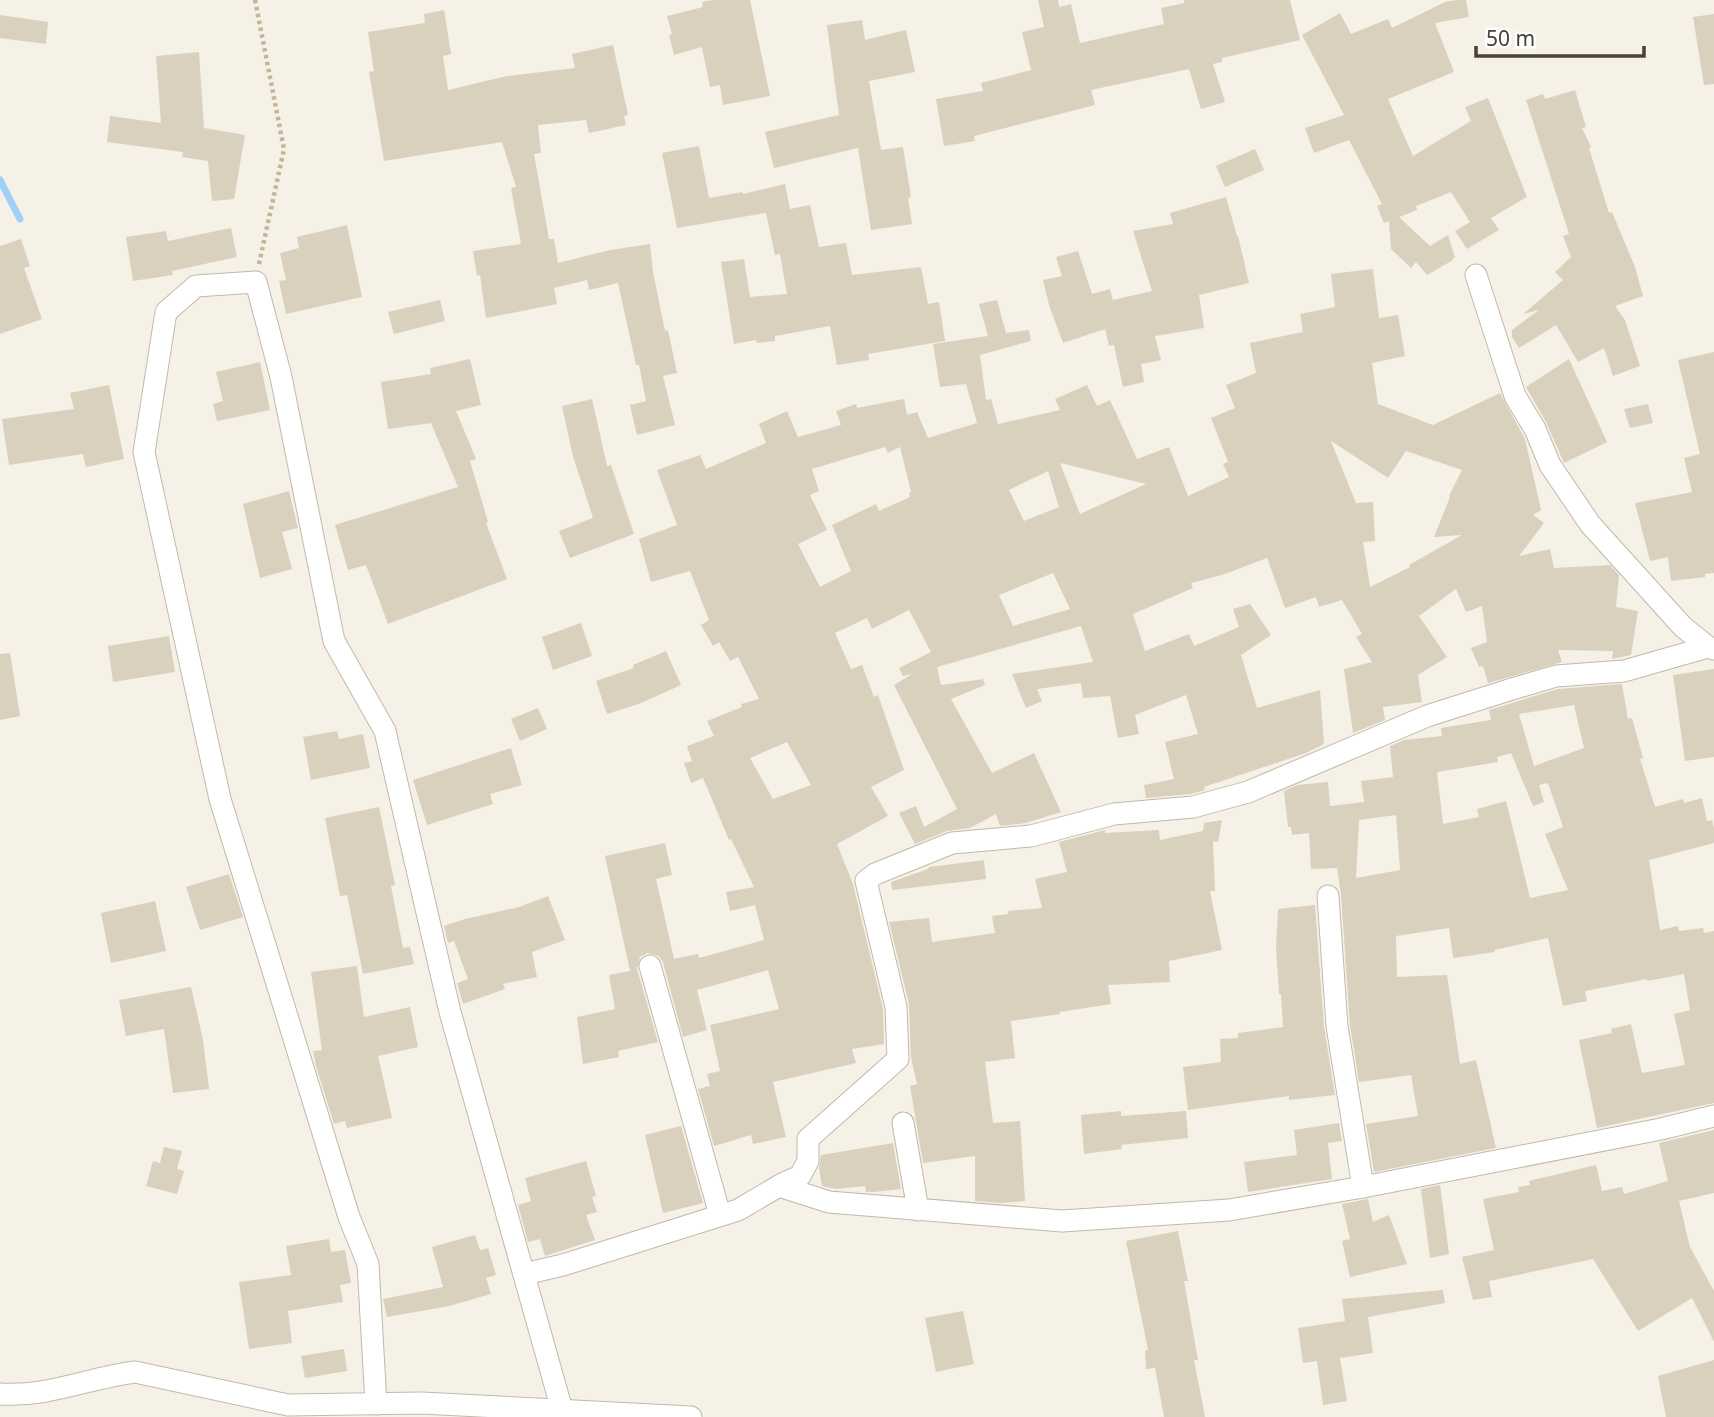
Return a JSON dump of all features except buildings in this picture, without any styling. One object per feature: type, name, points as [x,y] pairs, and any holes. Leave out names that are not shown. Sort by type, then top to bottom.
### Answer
[{"type":"street","points":[[1476,275],[1514,396],[1535,429],[1550,465],[1590,524],[1683,627],[1711,648]]},
{"type":"street","points":[[376,1404],[368,1264],[349,1217],[220,799],[144,452],[166,312],[196,286],[256,282],[284,390],[334,641],[385,731],[450,1013],[562,1410]]},
{"type":"street","points":[[524,1274],[563,1265],[737,1210],[800,1176],[808,1161],[808,1139],[898,1059],[896,1007],[866,881],[874,874],[952,843],[1031,836],[1114,814],[1192,807],[1248,792],[1427,716],[1512,689],[1556,676],[1624,671],[1711,648]]},
{"type":"street","points":[[1328,896],[1337,1026],[1363,1187]]},
{"type":"street","points":[[650,966],[720,1216]]},
{"type":"street","points":[[779,1186],[830,1202],[1062,1221],[1229,1210],[1363,1187],[1661,1129],[1714,1116]]},
{"type":"street","points":[[903,1124],[918,1210]]},
{"type":"street","points":[[0,1394],[38,1394],[135,1372],[289,1411],[422,1403],[691,1417]]},
{"type":"path","points":[[255,0],[284,149],[256,282]]},
{"type":"waterway","points":[[0,180],[20,219]]}]
